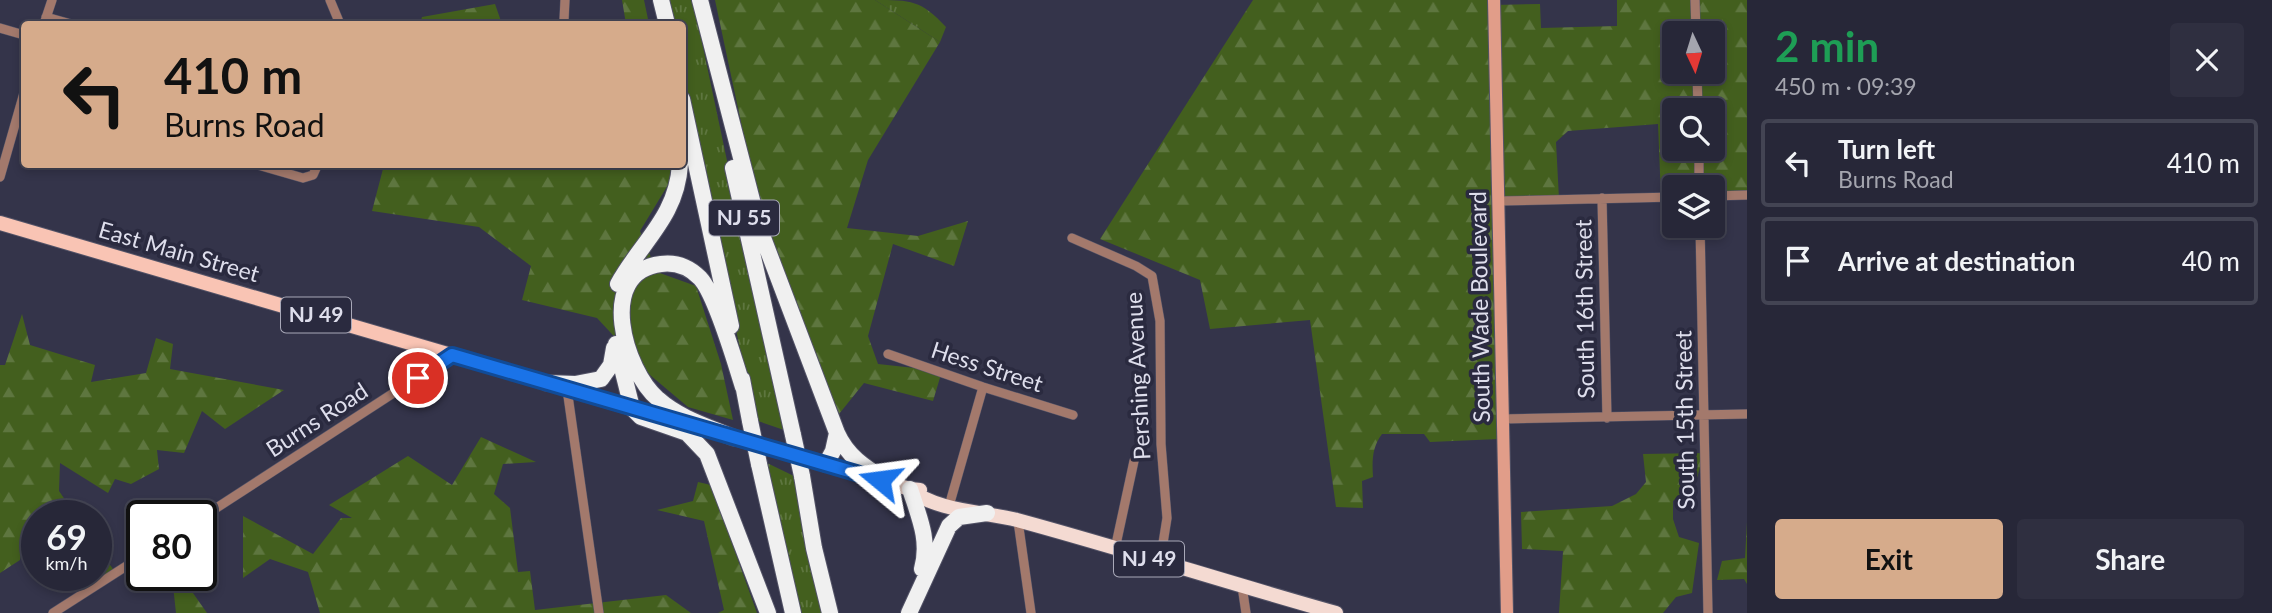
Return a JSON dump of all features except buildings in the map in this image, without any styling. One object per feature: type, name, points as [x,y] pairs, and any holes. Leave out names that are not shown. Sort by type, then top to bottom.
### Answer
[{"type":"highway","points":[[661,0],[664,21]]},
{"type":"highway","points":[[699,0],[763,237],[837,433],[845,448],[859,463],[890,483]]},
{"type":"highway","name":"NJ 55","points":[[699,0],[755,273],[793,435],[814,548],[830,613]]},
{"type":"highway","name":"NJ 55","points":[[686,118],[793,613]]},
{"type":"highway","points":[[680,168],[677,191],[667,214],[616,289],[612,316],[615,338],[632,408],[641,417],[687,433],[707,454],[768,613]]},
{"type":"highway","points":[[734,438],[678,413],[658,399],[645,385],[633,364],[622,325],[623,296],[631,279],[650,266],[663,263],[682,266],[699,277],[718,313],[743,387]]},
{"type":"highway","points":[[547,383],[575,384],[601,379],[611,365],[615,338]]},
{"type":"highway","name":"East Main Street","points":[[632,408],[1336,613]]},
{"type":"highway","points":[[826,464],[833,451],[837,433]]},
{"type":"highway","points":[[910,489],[926,541],[924,561],[911,609]]},
{"type":"highway","name":"East Main Street","points":[[910,489],[918,496],[972,512],[987,513]]},
{"type":"highway","points":[[911,609],[949,526],[959,517],[987,513]]},
{"type":"main road","name":"South Wade Boulevard","points":[[1494,0],[1507,613]]},
{"type":"main road","name":"East Main Street","points":[[0,223],[632,408]]},
{"type":"street","points":[[45,21],[52,0]]},
{"type":"street","points":[[564,20],[565,0]]},
{"type":"street","points":[[1695,0],[1696,21]]},
{"type":"street","points":[[332,1],[339,21]]},
{"type":"street","points":[[0,28],[21,34]]},
{"type":"street","points":[[0,177],[21,104]]},
{"type":"street","points":[[269,168],[304,178],[313,175],[316,168]]},
{"type":"street","points":[[1725,196],[1747,195]]},
{"type":"street","points":[[1499,201],[1662,197]]},
{"type":"street","name":"South 16th Street","points":[[1602,198],[1607,418]]},
{"type":"street","name":"Pershing Avenue","points":[[1072,237],[1152,276],[1160,321],[1161,444],[1167,518],[1160,562]]},
{"type":"street","name":"South 15th Street","points":[[1700,238],[1709,613]]},
{"type":"street","name":"Hess Street","points":[[888,354],[1073,415]]},
{"type":"street","name":"Burns Road","points":[[217,507],[452,355]]},
{"type":"street","points":[[951,499],[983,387]]},
{"type":"street","points":[[568,389],[599,613]]},
{"type":"street","points":[[1502,419],[1747,414]]},
{"type":"street","name":"Pershing Avenue","points":[[1115,549],[1135,461]]},
{"type":"street","points":[[1018,521],[1031,613]]},
{"type":"street","points":[[53,613],[126,566]]},
{"type":"street","points":[[1242,586],[1246,613]]},
{"type":"green space","points":[[622,0],[644,0],[648,21],[626,21]]},
{"type":"green space","points":[[666,0],[693,0],[784,430],[755,420],[686,92],[686,21],[670,21]]},
{"type":"green space","points":[[715,0],[875,0],[940,42],[868,160],[847,228],[918,236],[968,221],[954,266],[893,244],[868,336],[878,364],[942,371],[933,401],[864,383],[839,414],[765,235]]},
{"type":"green space","points":[[875,0],[907,1],[929,11],[946,27],[940,42]]},
{"type":"green space","points":[[1253,0],[1493,0],[1494,5],[1540,4],[1541,28],[1617,26],[1617,0],[1747,0],[1747,195],[1725,196],[1725,175],[1662,175],[1661,197],[1658,124],[1568,131],[1556,142],[1559,199],[1497,202],[1499,439],[1430,442],[1424,434],[1382,434],[1373,454],[1373,477],[1362,481],[1363,508],[1336,507],[1310,320],[1210,329],[1200,280],[1100,239]]},
{"type":"green space","points":[[495,4],[501,21],[421,21],[422,17]]},
{"type":"green space","points":[[383,168],[673,168],[674,175],[640,231],[657,272],[696,286],[721,364],[733,420],[688,407],[650,375],[597,318],[522,300],[531,266],[479,227],[372,211]]},
{"type":"green space","points":[[22,314],[30,345],[95,365],[91,382],[146,373],[156,338],[173,344],[170,369],[284,390],[225,429],[202,411],[184,453],[157,450],[159,469],[131,484],[115,479],[108,493],[60,463],[59,491],[65,500],[21,500],[20,560],[0,573],[0,365],[5,365]]},
{"type":"green space","points":[[481,437],[536,462],[503,464],[494,494],[510,508],[518,572],[530,571],[535,610],[666,595],[691,613],[320,613],[308,572],[270,559],[243,578],[243,516],[313,554],[341,518],[352,518],[329,505],[408,456],[452,485]]},
{"type":"green space","points":[[1704,453],[1697,478],[1673,501],[1673,519],[1679,537],[1699,543],[1692,593],[1676,597],[1663,613],[1559,613],[1563,551],[1522,549],[1521,512],[1612,506],[1636,494],[1646,482],[1643,454]]},
{"type":"green space","points":[[765,462],[796,477],[823,613],[799,613]]},
{"type":"green space","points":[[698,482],[711,485],[757,613],[718,613],[724,610],[704,521],[657,510],[693,501]]},
{"type":"green space","points":[[1747,522],[1747,584],[1744,579],[1717,580],[1722,561],[1745,558]]},
{"type":"green space","points":[[174,591],[192,591],[207,613],[176,613]]},
{"type":"route","points":[[418,378],[452,355],[880,480]]}]
